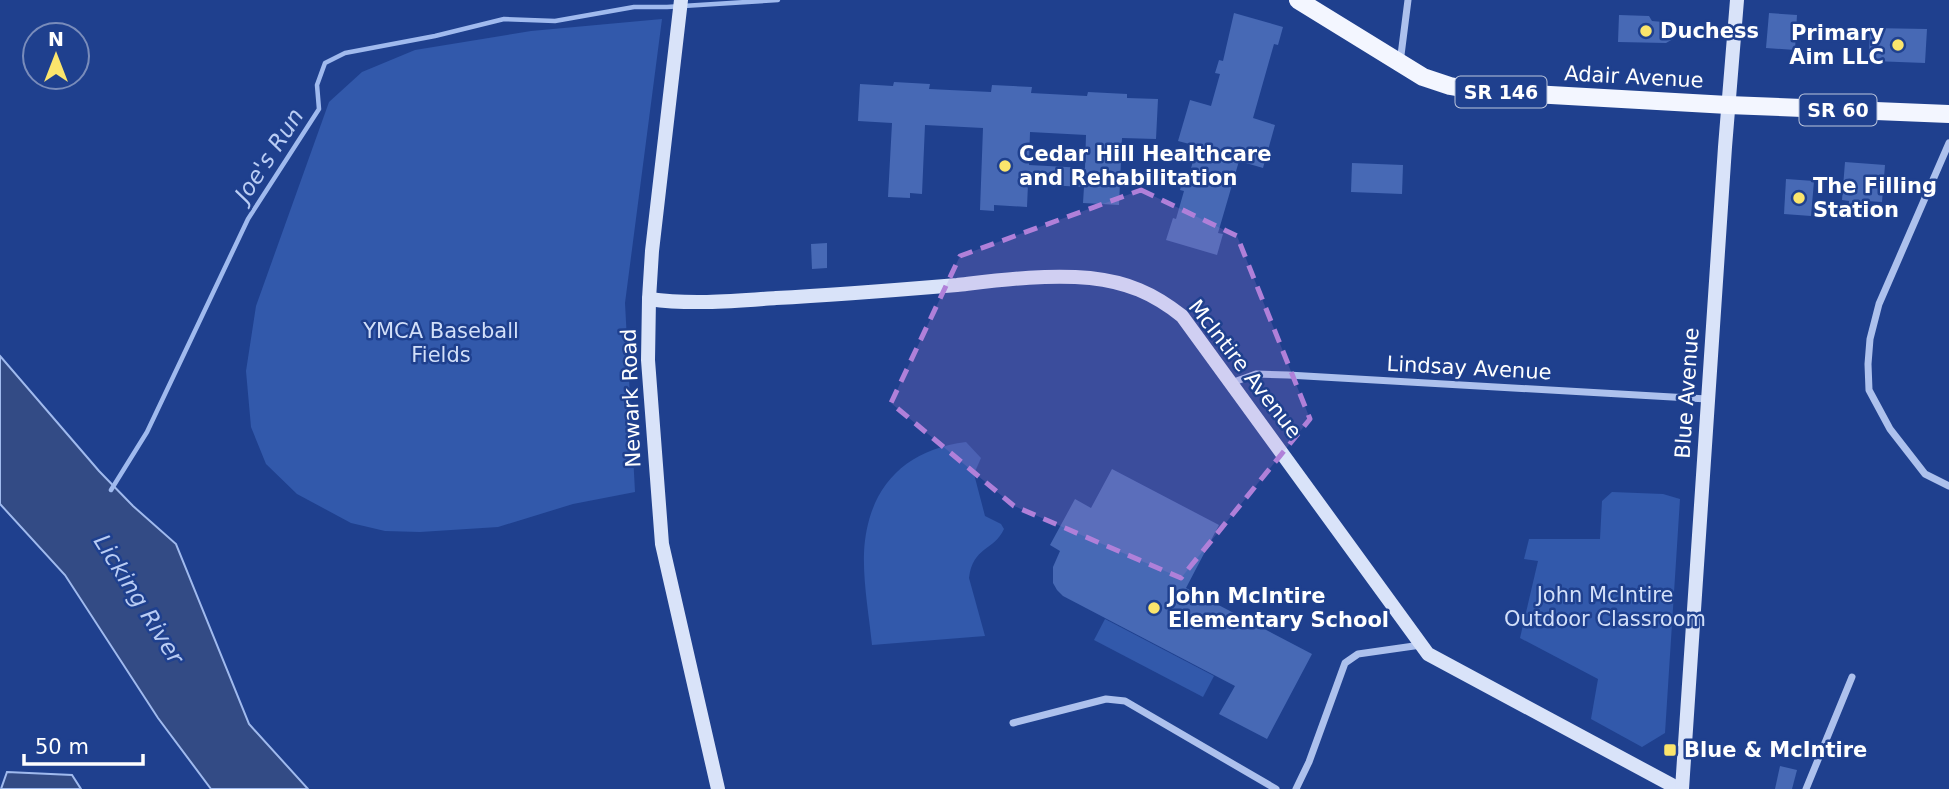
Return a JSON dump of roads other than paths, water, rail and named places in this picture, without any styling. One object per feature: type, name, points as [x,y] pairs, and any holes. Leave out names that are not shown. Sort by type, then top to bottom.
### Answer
[{"type":"main road","name":"Adair Avenue","points":[[1298,0],[1423,77],[1479,91],[1728,106],[1949,114]]},
{"type":"street","name":"Newark Road","points":[[681,0],[649,299],[651,408],[662,544],[718,789]]},
{"type":"street","points":[[1400,63],[1408,0]]},
{"type":"street","name":"Blue Avenue","points":[[1681,789],[1737,0]]},
{"type":"street","points":[[1949,143],[1879,304],[1870,339],[1868,364],[1869,390],[1890,429],[1925,474],[1949,486]]},
{"type":"street","name":"McIntire Avenue","points":[[649,299],[712,302],[1016,279],[1092,278],[1124,285],[1158,297],[1182,316],[1428,654],[1681,789]]},
{"type":"street","name":"Lindsay Avenue","points":[[1230,383],[1256,374],[1288,375],[1707,399]]},
{"type":"street","points":[[1296,789],[1309,762],[1345,663],[1358,654],[1421,645]]},
{"type":"street","points":[[1805,789],[1852,677]]},
{"type":"street","points":[[1013,723],[1107,699],[1125,701],[1276,789]]},
{"type":"water","name":"Licking River","points":[[0,356],[99,471],[176,544],[249,724],[308,789],[211,789],[158,718],[65,575],[0,504]]},
{"type":"water","points":[[7,772],[72,775],[81,789],[1,789]]},
{"type":"waterway","name":"Joe's Run","points":[[111,490],[147,432],[248,219],[319,109],[317,85],[325,63],[345,53],[435,36],[504,19],[555,21],[634,7],[778,0]]},
{"type":"place","name":"Duchess","points":[[1646,31]]},
{"type":"place","name":"Primary Aim LLC","points":[[1898,45]]},
{"type":"place","name":"Cedar Hill Healthcare and Rehabilitation","points":[[1005,166]]},
{"type":"place","name":"The Filling Station","points":[[1799,198]]},
{"type":"place","name":"John McIntire Elementary School","points":[[1154,608]]},
{"type":"place","name":"Blue & McIntire","points":[[1670,750]]},
{"type":"park label","name":"YMCA Baseball Fields","points":[[441,343]]},
{"type":"park label","name":"John McIntire Outdoor Classroom","points":[[1605,607]]}]
